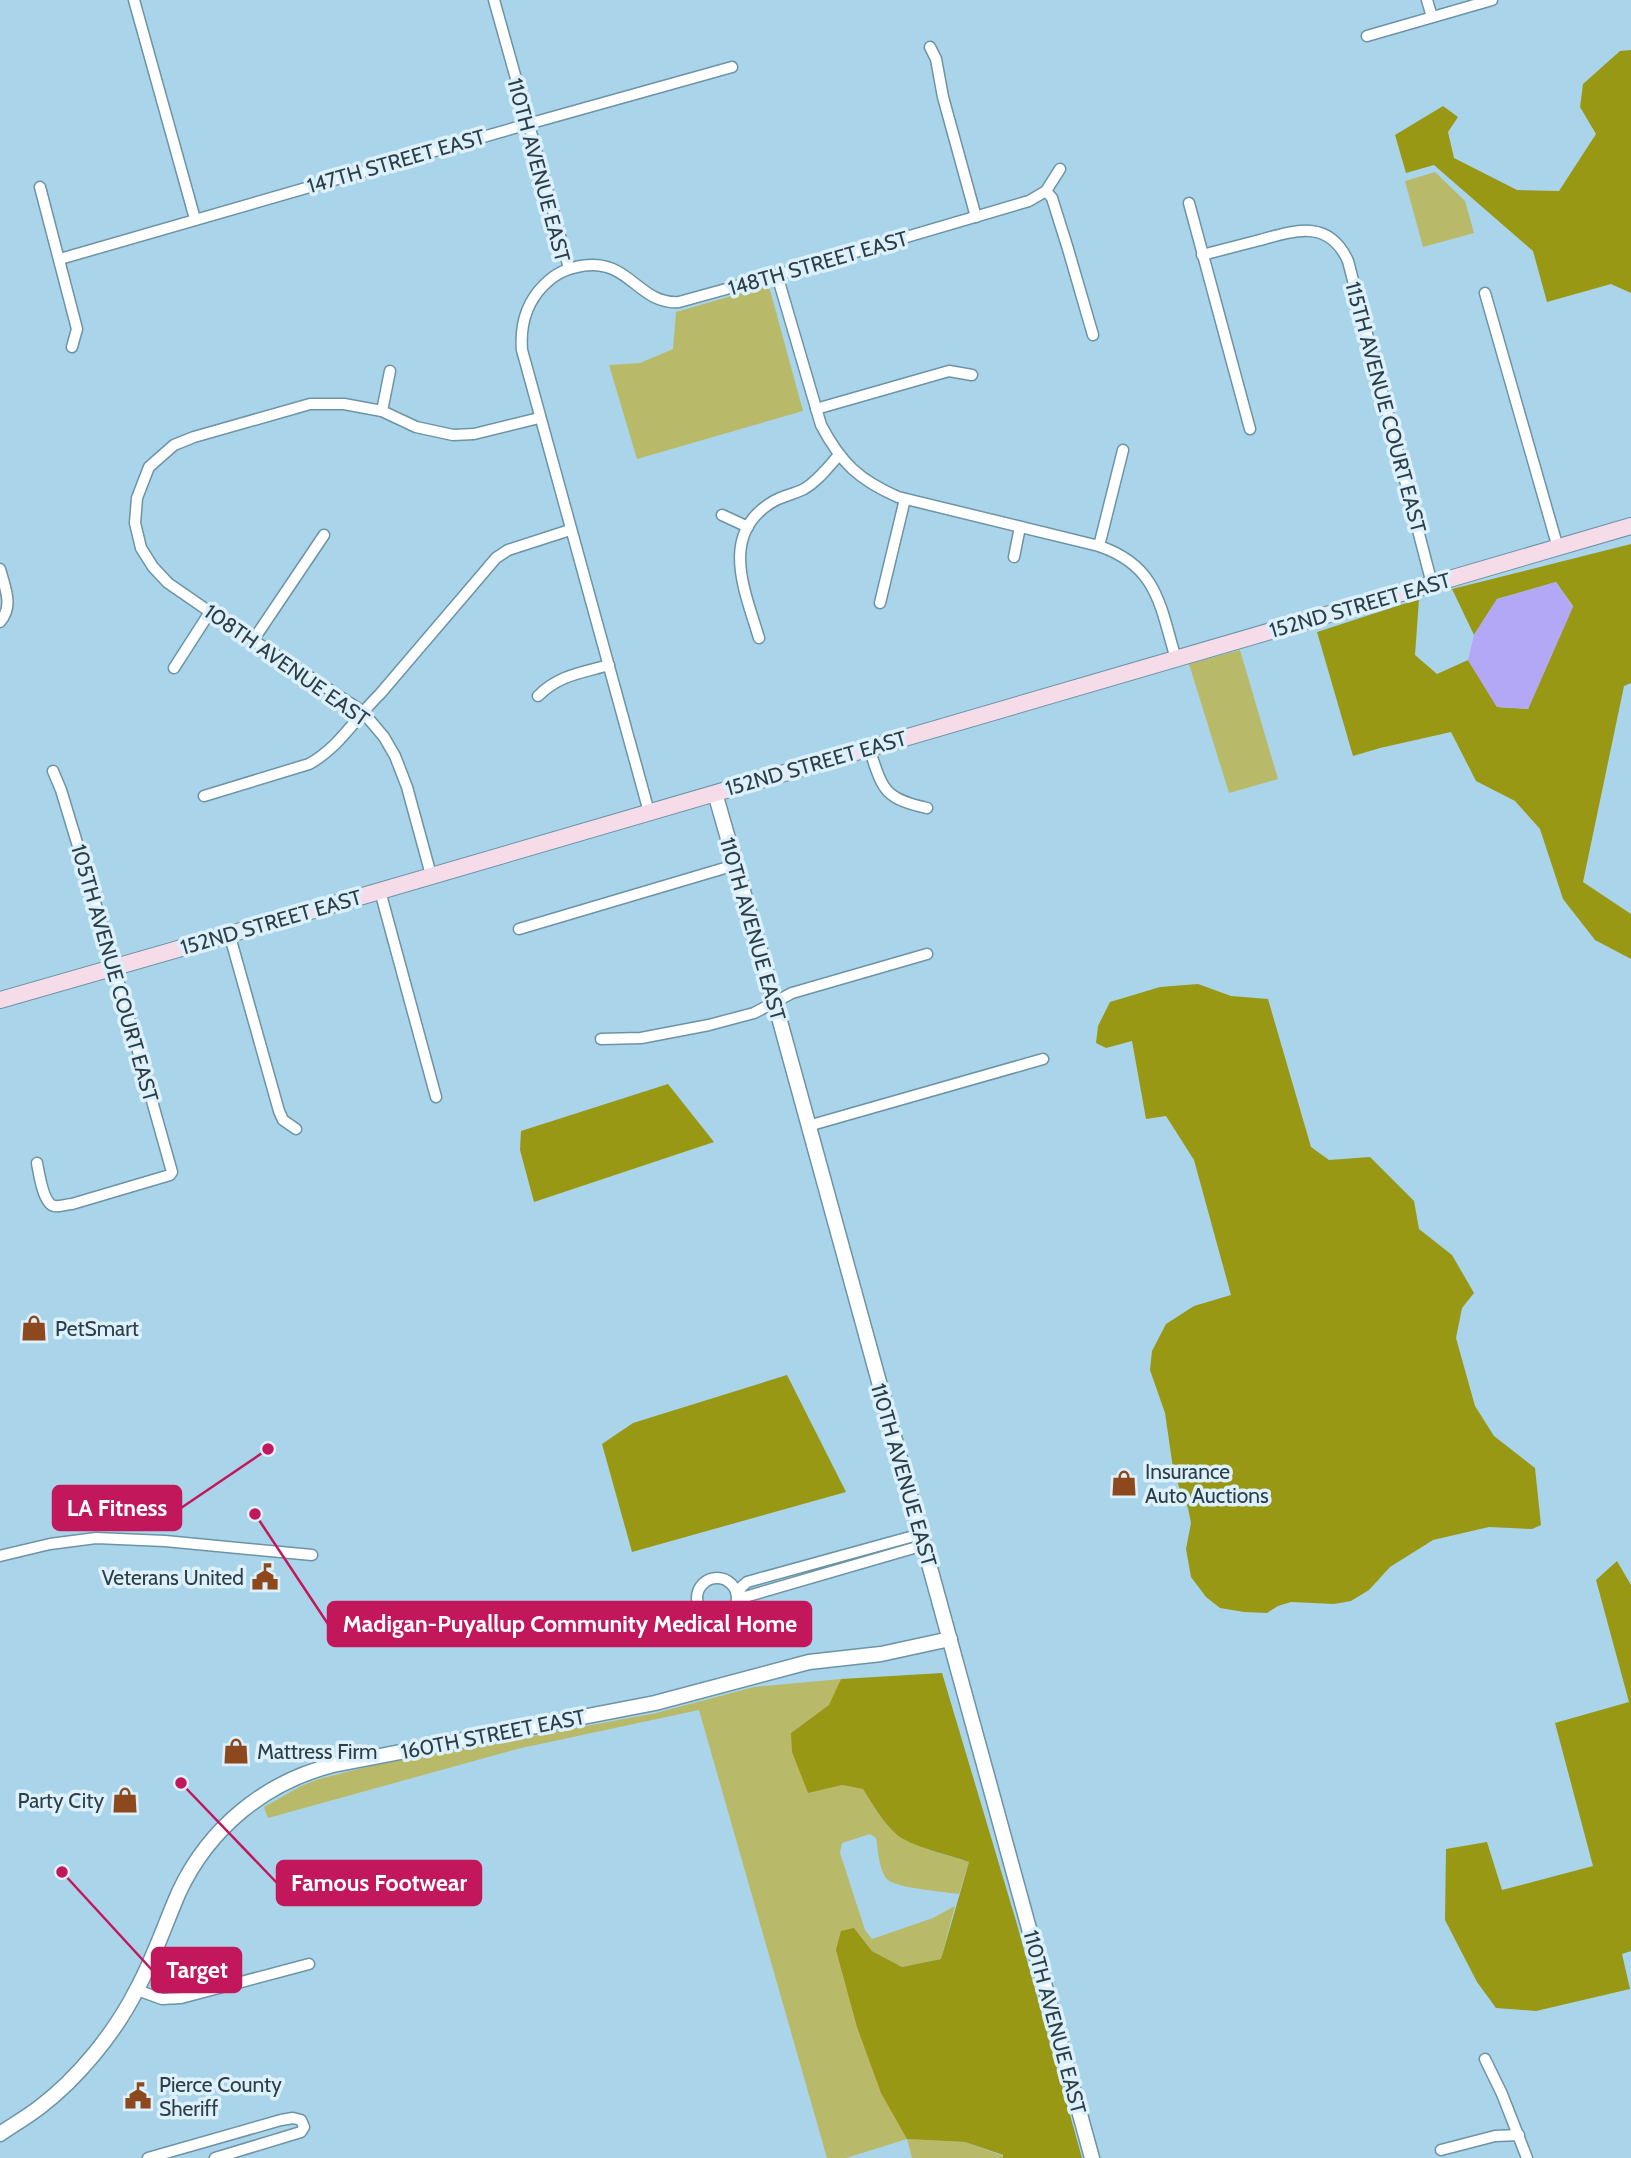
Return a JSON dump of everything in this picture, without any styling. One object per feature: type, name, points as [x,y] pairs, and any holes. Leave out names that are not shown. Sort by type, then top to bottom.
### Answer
[{"type":"main road","name":"152ND STREET EAST","points":[[0,1000],[1631,526]]},
{"type":"street","points":[[134,0],[195,219]]},
{"type":"street","name":"110TH AVENUE EAST","points":[[494,0],[569,268],[555,274],[539,290],[528,307],[521,327],[522,349],[649,812]]},
{"type":"street","points":[[1427,0],[1432,17]]},
{"type":"street","points":[[1367,36],[1492,0]]},
{"type":"street","points":[[930,47],[936,60],[943,97],[976,218]]},
{"type":"street","name":"147TH STREET EAST","points":[[60,258],[732,67]]},
{"type":"street","points":[[1059,169],[1046,191],[1052,198],[1093,335]]},
{"type":"street","points":[[40,187],[77,329],[72,347]]},
{"type":"street","name":"148TH STREET EAST","points":[[569,268],[605,265],[624,273],[654,297],[672,302],[976,218],[1030,201],[1046,191]]},
{"type":"street","points":[[1189,203],[1250,429]]},
{"type":"street","name":"115TH AVENUE COURT EAST","points":[[1202,255],[1295,230],[1310,230],[1329,237],[1340,247],[1348,261],[1433,583]]},
{"type":"street","points":[[777,275],[821,425],[839,456],[851,468],[872,484],[905,499],[1099,546],[1124,556],[1145,574],[1157,595],[1176,659]]},
{"type":"street","points":[[1485,293],[1558,548]]},
{"type":"street","points":[[390,371],[382,411],[416,427],[453,435],[474,434],[539,418]]},
{"type":"street","points":[[816,409],[949,371],[972,375]]},
{"type":"street","name":"108TH AVENUE EAST","points":[[382,411],[344,404],[310,404],[183,440],[154,461],[146,472],[137,498],[135,523],[141,548],[168,583],[362,711],[384,737],[407,786],[431,875]]},
{"type":"street","points":[[1099,546],[1123,450]]},
{"type":"street","points":[[759,638],[739,567],[741,544],[748,527],[762,509],[811,484],[839,456]]},
{"type":"street","points":[[880,603],[905,499]]},
{"type":"street","points":[[722,515],[748,527]]},
{"type":"street","points":[[1014,557],[1020,527]]},
{"type":"street","points":[[204,796],[317,760],[356,722],[362,711],[380,694],[496,558],[508,551],[570,530]]},
{"type":"street","points":[[254,639],[324,536]]},
{"type":"street","points":[[0,569],[9,606],[3,618]]},
{"type":"street","points":[[174,668],[210,612]]},
{"type":"street","points":[[538,696],[549,685],[562,678],[609,665]]},
{"type":"street","points":[[869,748],[879,778],[889,793],[902,802],[928,808]]},
{"type":"street","name":"105TH AVENUE COURT EAST","points":[[37,1163],[45,1196],[48,1202],[56,1206],[72,1204],[170,1175],[171,1165],[61,790],[53,771]]},
{"type":"street","name":"110TH AVENUE EAST","points":[[715,793],[1092,2158]]},
{"type":"street","points":[[519,929],[735,865]]},
{"type":"street","points":[[380,891],[436,1097]]},
{"type":"street","points":[[229,933],[279,1111],[283,1120],[296,1129]]},
{"type":"street","points":[[601,1039],[672,1034],[754,1013],[792,993],[927,954]]},
{"type":"street","points":[[808,1126],[1043,1059]]},
{"type":"street","points":[[0,1556],[50,1544],[96,1538],[165,1541],[312,1555]]},
{"type":"street","points":[[736,1592],[746,1597],[923,1540]]},
{"type":"street","name":"160TH STREET EAST","points":[[0,2134],[39,2108],[69,2082],[101,2045],[137,1990],[180,1891],[219,1830],[271,1790],[299,1775],[344,1763],[655,1703],[809,1662],[881,1654],[950,1639]]},
{"type":"street","points":[[137,1990],[162,1998],[181,1998],[309,1964]]},
{"type":"street","points":[[1485,2059],[1527,2158]]},
{"type":"street","points":[[154,2157],[281,2120],[301,2120],[304,2127],[301,2132],[215,2158]]},
{"type":"street","points":[[1441,2150],[1494,2136],[1519,2135]]},
{"type":"green space","points":[[1435,172],[1465,201],[1474,233],[1423,247],[1405,181]]},
{"type":"green space","points":[[766,286],[770,290],[803,411],[637,459],[609,365],[640,363],[673,349],[676,312]]},
{"type":"green space","points":[[1240,650],[1278,779],[1229,793],[1189,664]]},
{"type":"green space","points":[[841,1679],[830,1705],[791,1733],[842,1785],[863,1789],[896,1834],[920,1847],[969,1862],[959,1894],[922,1889],[888,1880],[881,1866],[876,1838],[870,1834],[842,1843],[840,1853],[865,1930],[872,1939],[933,1918],[955,1906],[941,1959],[902,1967],[872,1951],[854,1928],[907,2139],[846,2158],[827,2158],[699,1710],[517,1749],[268,1818],[264,1807],[319,1779],[370,1766],[656,1713],[754,1687]]},
{"type":"green space","points":[[907,2139],[965,2142],[1003,2158],[912,2158]]},
{"type":"shaded area","points":[[1631,50],[1631,293],[1611,284],[1547,302],[1533,251],[1434,165],[1406,173],[1395,135],[1443,106],[1458,117],[1448,132],[1454,158],[1517,190],[1559,191],[1596,134],[1580,107],[1583,84],[1620,51]]},
{"type":"shaded area","points":[[1631,544],[1631,683],[1624,686],[1583,882],[1631,914],[1631,959],[1595,940],[1563,899],[1540,829],[1515,801],[1476,781],[1451,732],[1353,756],[1317,632],[1419,599],[1415,655],[1437,674],[1468,660],[1497,707],[1528,709],[1573,606],[1556,582],[1497,599],[1474,635],[1452,589]]},
{"type":"shaded area","points":[[1556,582],[1573,607],[1528,709],[1497,707],[1468,660],[1474,635],[1497,599]]},
{"type":"shaded area","points":[[1198,984],[1231,996],[1268,999],[1311,1147],[1329,1160],[1370,1157],[1414,1201],[1419,1229],[1452,1255],[1474,1293],[1462,1308],[1456,1338],[1475,1406],[1494,1436],[1535,1468],[1541,1525],[1532,1529],[1489,1527],[1433,1540],[1390,1567],[1369,1590],[1351,1601],[1334,1604],[1291,1602],[1267,1613],[1220,1608],[1206,1597],[1191,1577],[1186,1549],[1191,1523],[1173,1468],[1165,1413],[1150,1370],[1152,1351],[1166,1324],[1194,1306],[1231,1295],[1194,1160],[1166,1116],[1146,1119],[1132,1041],[1106,1048],[1096,1043],[1098,1026],[1110,1002],[1160,987]]},
{"type":"shaded area","points":[[668,1084],[714,1142],[534,1202],[520,1150],[521,1131]]},
{"type":"shaded area","points":[[787,1375],[846,1492],[632,1552],[602,1444],[633,1423]]},
{"type":"shaded area","points":[[1617,1561],[1631,1585],[1631,1951],[1622,1954],[1630,1989],[1536,2011],[1496,2008],[1477,1982],[1445,1920],[1446,1849],[1487,1842],[1502,1890],[1593,1866],[1555,1723],[1629,1702],[1596,1580]]},
{"type":"shaded area","points":[[942,1673],[1016,1921],[1082,2158],[1003,2158],[1003,2155],[965,2142],[907,2139],[881,2093],[857,2027],[836,1950],[841,1931],[854,1928],[872,1951],[902,1967],[941,1959],[969,1862],[903,1839],[886,1824],[863,1789],[842,1785],[808,1793],[792,1752],[791,1733],[829,1705],[841,1679]]},
{"type":"place","name":"PetSmart","points":[[34,1328]]},
{"type":"place","name":"LA Fitness","points":[[268,1449]]},
{"type":"place","name":"Insurance Auto Auctions","points":[[1124,1483]]},
{"type":"place","name":"Madigan-Puyallup Community Medical Home","points":[[255,1514]]},
{"type":"place","name":"Veterans United","points":[[265,1577]]},
{"type":"place","name":"Mattress Firm","points":[[236,1751]]},
{"type":"place","name":"Famous Footwear","points":[[181,1783]]},
{"type":"place","name":"Party City","points":[[125,1800]]},
{"type":"place","name":"Target","points":[[62,1872]]},
{"type":"place","name":"Pierce County Sheriff","points":[[138,2096]]}]
